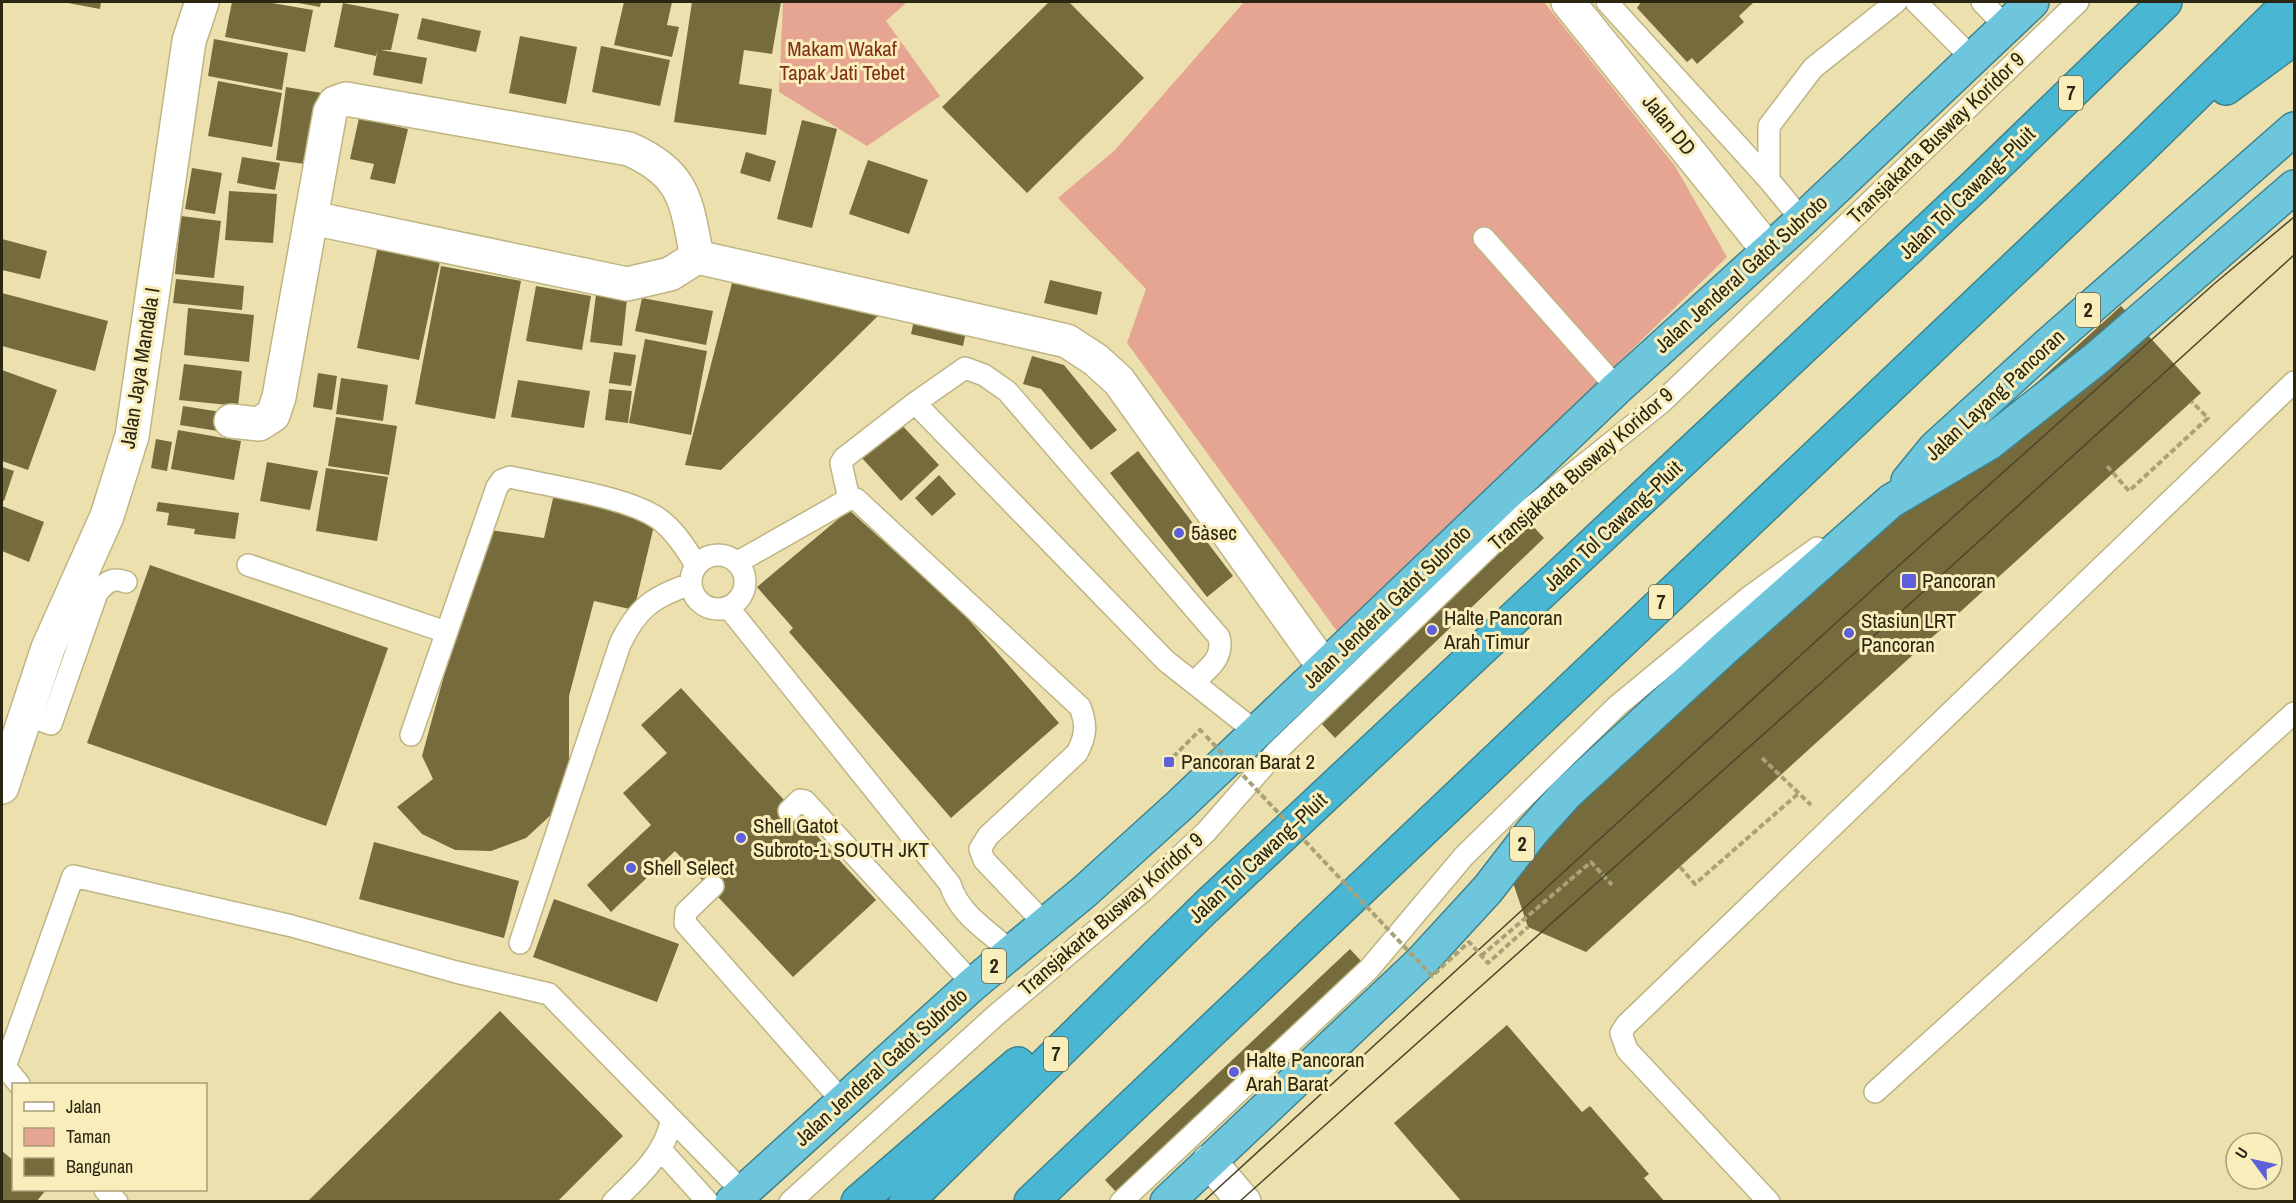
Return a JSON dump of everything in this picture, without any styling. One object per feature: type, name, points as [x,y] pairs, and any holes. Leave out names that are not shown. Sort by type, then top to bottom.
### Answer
[{"type":"highway","name":"Jalan Jenderal Gatot Subroto","points":[[737,1197],[844,1103],[973,984],[1002,943],[1045,924],[1180,805],[1617,388],[1802,220],[2032,2]]},
{"type":"highway","name":"Jalan Tol Cawang–Pluit","points":[[906,1202],[1206,907],[1976,185],[2165,2]]},
{"type":"highway","name":"7","points":[[1031,1202],[2137,153],[2290,2]]},
{"type":"highway","points":[[2137,153],[2295,38]]},
{"type":"highway","name":"Jalan Layang Pancoran","points":[[1891,501],[1935,448],[2050,342],[2295,129]]},
{"type":"highway","name":"2","points":[[1167,1202],[1421,962],[1488,889],[1532,832],[1567,793],[1891,501],[1998,436],[2097,358],[2295,187]]},
{"type":"highway","points":[[858,1202],[928,1140],[1206,907]]},
{"type":"street","name":"Jalan Jaya Mandala I","points":[[2,787],[48,648],[107,516],[132,436],[189,41],[202,2]]},
{"type":"street","name":"Jalan DD","points":[[1568,2],[1768,250]]},
{"type":"street","points":[[231,421],[259,423],[273,415],[279,397],[330,112],[335,103],[346,99],[629,149],[651,159],[671,175],[686,200],[697,257]]},
{"type":"street","points":[[312,218],[627,284],[670,274],[697,257],[1067,341],[1087,353],[1119,381],[1324,667]]},
{"type":"street","points":[[1209,1161],[1244,1202]]},
{"type":"lane","points":[[1607,2],[1769,180],[1802,220]]},
{"type":"lane","points":[[1769,180],[1769,126],[1814,68],[1896,2]]},
{"type":"lane","points":[[1916,2],[1972,58]]},
{"type":"lane","points":[[1982,2],[2006,27]]},
{"type":"lane","name":"Transjakarta Busway Koridor 9","points":[[790,1202],[995,1016],[1143,891],[1206,832],[1284,744],[1524,513],[1662,402],[2078,2]]},
{"type":"lane","points":[[1484,238],[1617,388]]},
{"type":"lane","points":[[849,499],[841,463],[844,458],[965,368],[984,375],[1007,391],[1219,637],[1222,647],[1220,656],[1195,681]]},
{"type":"lane","points":[[1769,1202],[1627,1050],[1621,1033],[1626,1025],[2295,382]]},
{"type":"lane","points":[[915,403],[1166,661],[1195,681],[1256,732]]},
{"type":"lane","points":[[411,735],[497,487],[502,480],[510,477],[638,506],[660,519],[673,531],[694,575],[693,592],[704,606],[720,609],[736,603],[745,587],[743,570],[738,562],[728,556],[716,554],[705,558],[694,575],[645,606],[631,621],[620,644],[520,943]]},
{"type":"lane","points":[[738,562],[849,499],[856,499],[1080,707],[1085,720],[1085,737],[1077,753],[988,836],[980,849],[984,860],[1045,924]]},
{"type":"lane","points":[[1123,1200],[1370,969],[1464,856],[1617,706],[1748,598],[1844,530],[1891,501]]},
{"type":"lane","points":[[248,565],[446,632]]},
{"type":"lane","points":[[27,715],[51,724],[97,593],[106,583],[117,579],[126,582]]},
{"type":"lane","points":[[728,607],[950,884],[965,892],[988,918],[1002,943]]},
{"type":"lane","points":[[1875,1092],[2295,713]]},
{"type":"lane","points":[[789,811],[801,800],[805,801],[973,984]]},
{"type":"lane","points":[[18,1083],[5,1067],[73,876],[292,926],[456,972],[549,994],[671,1121],[737,1197]]},
{"type":"lane","points":[[713,886],[686,912],[685,923],[844,1103]]},
{"type":"lane","points":[[613,1202],[661,1150],[669,1136],[671,1121]]},
{"type":"lane","points":[[661,1150],[708,1202]]},
{"type":"lane","points":[[106,1191],[117,1202]]},
{"type":"path","points":[[2107,466],[2129,491],[2208,418],[2192,402]]},
{"type":"path","points":[[1206,736],[1432,976],[1469,942],[1488,963],[1528,927]]},
{"type":"path","points":[[1680,867],[1695,884],[1799,793],[1762,758]]},
{"type":"path","points":[[1481,956],[1592,862],[1612,885]]},
{"type":"green space","name":"Makam Wakaf Tapak Jati Tebet","points":[[783,2],[907,2],[886,21],[940,96],[867,146],[779,92]]},
{"type":"green space","points":[[1244,2],[1544,2],[1675,166],[1727,257],[1339,634],[1127,343],[1146,289],[1058,198],[1115,150]]},
{"type":"building","points":[[63,2],[101,2],[100,9]]},
{"type":"building","points":[[232,2],[266,2],[313,10],[305,52],[225,37]]},
{"type":"building","points":[[293,2],[321,2],[320,7]]},
{"type":"building","points":[[624,2],[672,2],[667,25],[679,27],[672,57],[614,45]]},
{"type":"building","points":[[692,2],[781,2],[772,54],[744,50],[739,84],[772,89],[766,135],[674,122]]},
{"type":"building","points":[[1049,2],[1069,2],[1144,78],[1027,193],[942,107]]},
{"type":"building","points":[[1641,2],[1754,2],[1739,16],[1744,22],[1697,64],[1692,58],[1687,62],[1637,8]]},
{"type":"building","points":[[343,3],[399,14],[391,50],[381,50],[427,58],[422,84],[373,75],[378,48],[376,56],[334,47]]},
{"type":"building","points":[[422,18],[481,31],[476,52],[417,39]]},
{"type":"building","points":[[520,36],[577,47],[566,104],[509,93]]},
{"type":"building","points":[[214,39],[288,53],[282,90],[208,76]]},
{"type":"building","points":[[601,46],[670,60],[660,106],[592,92]]},
{"type":"building","points":[[218,81],[282,93],[272,147],[208,136]]},
{"type":"building","points":[[286,87],[322,93],[312,165],[276,160]]},
{"type":"building","points":[[359,118],[408,129],[395,184],[370,179],[374,164],[350,159]]},
{"type":"building","points":[[802,120],[837,129],[812,228],[777,219]]},
{"type":"building","points":[[746,152],[776,161],[770,182],[740,173]]},
{"type":"building","points":[[242,157],[280,163],[275,190],[237,183]]},
{"type":"building","points":[[868,160],[928,180],[909,234],[849,214]]},
{"type":"building","points":[[192,168],[222,173],[215,214],[185,209]]},
{"type":"building","points":[[229,191],[277,194],[273,243],[225,240]]},
{"type":"building","points":[[181,216],[221,221],[214,278],[175,274]]},
{"type":"building","points":[[2,239],[47,251],[40,279],[2,270]]},
{"type":"building","points":[[378,245],[441,257],[419,360],[357,348]]},
{"type":"building","points":[[441,266],[521,281],[495,419],[415,404]]},
{"type":"building","points":[[176,279],[244,286],[242,310],[173,303]]},
{"type":"building","points":[[1050,280],[1102,292],[1097,315],[1044,303]]},
{"type":"building","points":[[732,283],[885,309],[721,470],[685,465]]},
{"type":"building","points":[[536,286],[591,296],[582,350],[526,341]]},
{"type":"building","points":[[2,293],[108,321],[95,371],[2,346]]},
{"type":"building","points":[[596,295],[627,299],[622,346],[590,342]]},
{"type":"building","points":[[642,298],[713,311],[706,345],[635,331]]},
{"type":"building","name":"Stasiun LRT Pancoran","points":[[2121,306],[2201,393],[1586,952],[1528,927],[1507,865]]},
{"type":"building","points":[[188,308],[254,315],[249,362],[184,355]]},
{"type":"building","points":[[916,311],[968,322],[963,346],[911,334]]},
{"type":"building","points":[[645,339],[707,351],[691,435],[629,423]]},
{"type":"building","points":[[614,352],[636,355],[631,386],[609,383]]},
{"type":"building","points":[[1032,356],[1064,365],[1117,430],[1091,450],[1041,389],[1023,384]]},
{"type":"building","points":[[184,364],[242,371],[238,406],[179,400]]},
{"type":"building","points":[[2,370],[57,390],[28,470],[2,461]]},
{"type":"building","points":[[318,373],[337,376],[332,410],[313,407]]},
{"type":"building","points":[[341,378],[388,385],[383,421],[336,414]]},
{"type":"building","points":[[518,380],[590,391],[584,428],[511,417]]},
{"type":"building","points":[[609,389],[632,391],[628,423],[605,420]]},
{"type":"building","points":[[183,406],[221,412],[218,431],[180,425]]},
{"type":"building","points":[[336,417],[397,426],[389,475],[328,466]]},
{"type":"building","points":[[900,423],[939,465],[901,501],[862,458]]},
{"type":"building","points":[[178,430],[241,441],[234,480],[171,469]]},
{"type":"building","points":[[156,439],[172,442],[167,471],[151,468]]},
{"type":"building","points":[[1138,451],[1233,576],[1207,597],[1110,473]]},
{"type":"building","points":[[267,462],[318,471],[310,510],[260,501]]},
{"type":"building","points":[[2,467],[14,471],[4,501],[2,500]]},
{"type":"building","points":[[326,468],[388,477],[377,541],[316,531]]},
{"type":"building","points":[[939,475],[956,494],[932,516],[915,498]]},
{"type":"building","points":[[554,494],[656,517],[634,610],[594,601],[569,696],[569,780],[553,813],[526,838],[491,851],[455,850],[422,834],[397,807],[433,779],[422,756],[484,529],[544,538]]},
{"type":"building","points":[[158,502],[239,513],[235,539],[194,534],[195,529],[167,525],[169,513],[156,511]]},
{"type":"building","points":[[2,506],[44,522],[29,562],[2,551]]},
{"type":"building","points":[[849,510],[962,612],[1059,723],[951,818],[789,632],[793,628],[757,587]]},
{"type":"building","name":"Halte Pancoran Arah Timur","points":[[1529,522],[1544,538],[1335,738],[1319,721]]},
{"type":"building","points":[[150,565],[388,648],[326,826],[87,743]]},
{"type":"building","name":"Shell Gatot Subroto-1 SOUTH JKT","points":[[681,688],[876,900],[793,977],[675,851],[611,912],[587,885],[651,825],[623,793],[667,753],[641,725]]},
{"type":"building","points":[[374,842],[519,881],[504,938],[359,899]]},
{"type":"building","points":[[554,899],[679,944],[657,1002],[533,957]]},
{"type":"building","name":"Halte Pancoran Arah Barat","points":[[1350,949],[1363,963],[1118,1194],[1105,1180]]},
{"type":"building","points":[[500,1011],[623,1136],[557,1202],[307,1202]]},
{"type":"building","points":[[1507,1025],[1582,1112],[1590,1106],[1649,1174],[1644,1178],[1665,1202],[1462,1202],[1394,1123]]},
{"type":"building","points":[[2,1151],[12,1159],[12,1191],[45,1191],[36,1202],[2,1202]]},
{"type":"tram line","points":[[1203,1202],[1896,568],[2214,284],[2294,217]]},
{"type":"tram line","points":[[1239,1202],[1923,592],[2294,255]]},
{"type":"place","name":"5àsec","points":[[1179,533]]},
{"type":"place","name":"Pancoran","points":[[1909,581]]},
{"type":"place","name":"Halte Pancoran Arah Timur","points":[[1432,630]]},
{"type":"place","name":"Stasiun LRT Pancoran","points":[[1849,633]]},
{"type":"place","name":"Pancoran Barat 2","points":[[1169,762]]},
{"type":"place","name":"Shell Gatot Subroto-1 SOUTH JKT","points":[[741,838]]},
{"type":"place","name":"Shell Select","points":[[631,868]]},
{"type":"place","name":"Halte Pancoran Arah Barat","points":[[1234,1072]]}]
